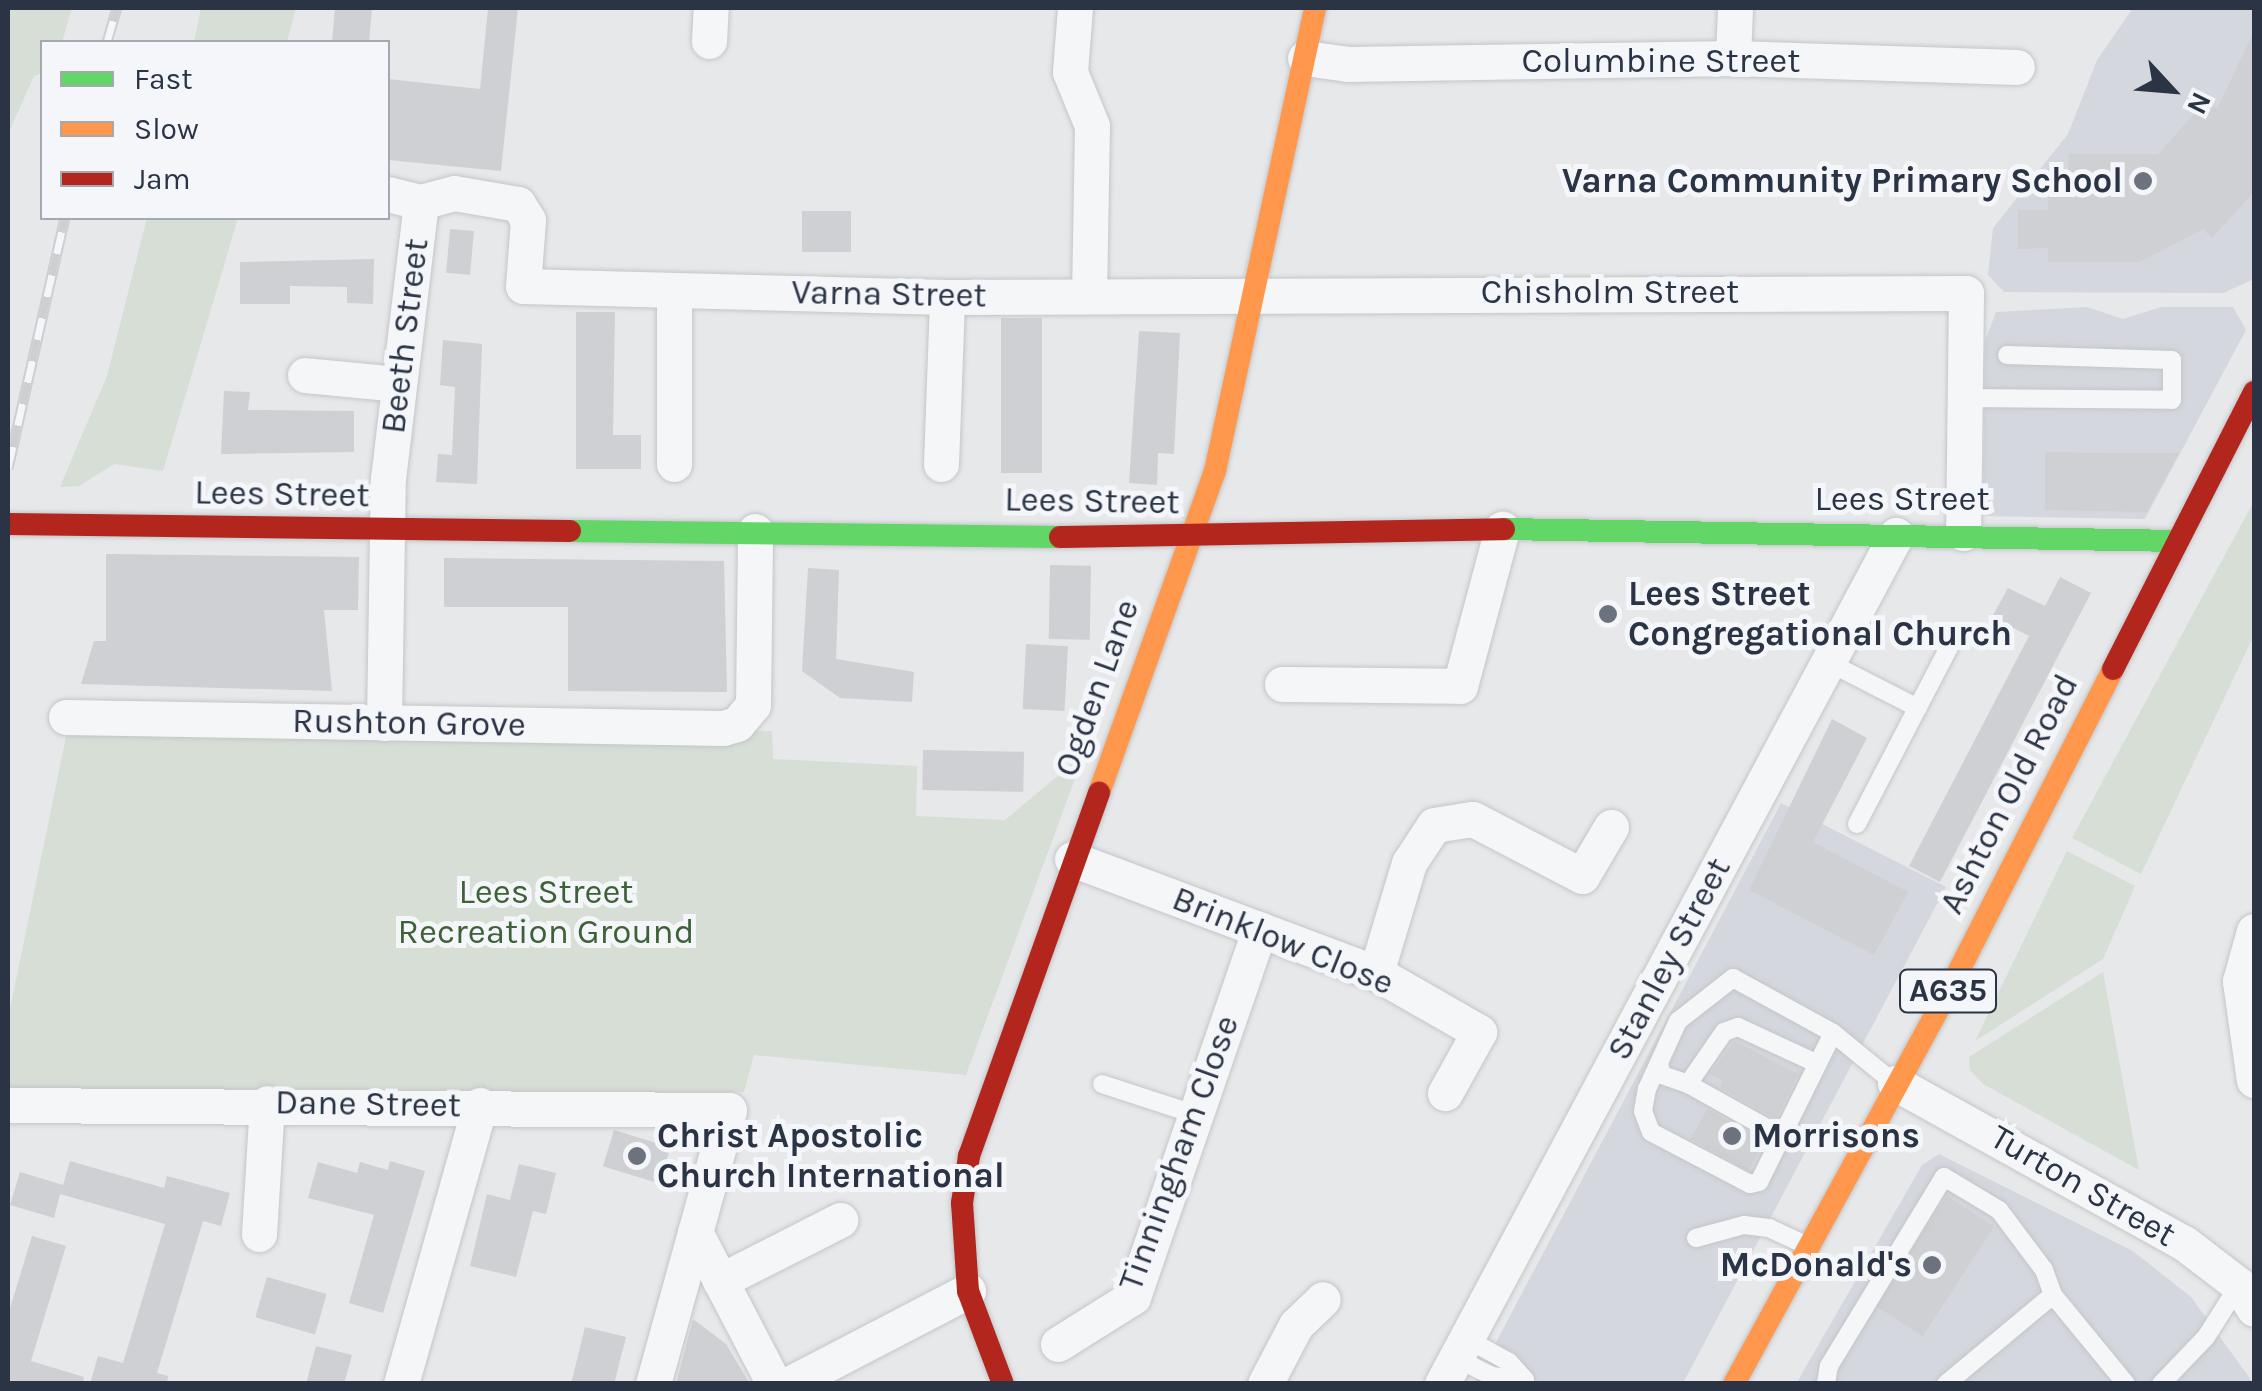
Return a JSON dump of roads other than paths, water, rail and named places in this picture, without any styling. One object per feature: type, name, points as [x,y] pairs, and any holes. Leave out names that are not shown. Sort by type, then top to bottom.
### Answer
[{"type":"main road","name":"Ogden Lane","points":[[1003,1384],[968,1291],[962,1203],[969,1156],[1072,859],[1215,472],[1315,8]]},
{"type":"main road","name":"Ashton Old Road","points":[[1734,1384],[2024,846],[2254,392]]},
{"type":"main road","name":"Lees Street","points":[[8,524],[1190,538],[1502,528],[1962,533],[2176,541]]},
{"type":"street","points":[[1075,8],[1070,72],[1092,126],[1089,292]]},
{"type":"street","points":[[1733,58],[1735,8]]},
{"type":"street","name":"Columbine Street","points":[[1305,58],[1348,64],[1733,58],[2017,67]]},
{"type":"street","name":"Varna Street","points":[[404,198],[454,192],[518,204],[528,220],[523,286],[946,297],[1254,292]]},
{"type":"street","name":"Beeth Street","points":[[384,723],[386,530],[398,384],[404,198]]},
{"type":"street","points":[[674,290],[674,464]]},
{"type":"street","name":"Chisholm Street","points":[[1254,292],[1966,293],[1962,398]]},
{"type":"street","points":[[942,464],[946,297]]},
{"type":"street","points":[[305,375],[398,384]]},
{"type":"street","points":[[1962,398],[1962,533]]},
{"type":"street","points":[[1282,684],[1460,686],[1502,528]]},
{"type":"street","name":"Rushton Grove","points":[[66,717],[723,728],[748,715],[756,531]]},
{"type":"street","name":"Stanley Street","points":[[1455,1360],[1896,535]]},
{"type":"street","points":[[1376,973],[1409,863],[1434,825],[1473,819],[1582,876],[1610,827]]},
{"type":"street","name":"Brinklow Close","points":[[1072,859],[1376,973],[1479,1032],[1446,1094]]},
{"type":"street","name":"Tinningham Close","points":[[1058,1344],[1133,1297],[1260,929]]},
{"type":"street","points":[[2254,930],[2240,981],[2254,1080]]},
{"type":"street","name":"Turton Street","points":[[1895,1083],[2184,1243],[2247,1297]]},
{"type":"street","points":[[259,1234],[267,1102]]},
{"type":"street","name":"Dane Street","points":[[8,1105],[267,1102],[729,1110],[694,1232]]},
{"type":"street","points":[[401,1384],[480,1105]]},
{"type":"street","points":[[720,1282],[840,1220]]},
{"type":"street","points":[[694,1232],[774,1384]]},
{"type":"street","points":[[653,1384],[694,1232]]},
{"type":"street","points":[[789,1384],[968,1291]]},
{"type":"street","points":[[1264,1384],[1296,1325],[1323,1299]]},
{"type":"lane","points":[[1962,398],[2172,400],[2172,360],[2007,356]]},
{"type":"lane","points":[[1857,824],[1950,647]]},
{"type":"lane","points":[[1828,662],[1918,708]]},
{"type":"lane","points":[[1833,1034],[1759,1182],[1750,1184],[1651,1132],[1643,1111],[1678,1021],[1733,978],[1833,1034],[1895,1083]]},
{"type":"lane","points":[[1688,1084],[1724,1032],[1738,1027],[1816,1063]]},
{"type":"lane","points":[[1659,1064],[1662,1076],[1688,1084],[1783,1137]]},
{"type":"lane","points":[[1102,1084],[1197,1116]]},
{"type":"lane","points":[[1826,1384],[1836,1355],[1944,1176],[1999,1210],[2044,1270],[2052,1295],[2126,1384]]},
{"type":"lane","points":[[1696,1238],[1744,1225],[1768,1228],[1805,1246]]},
{"type":"lane","points":[[1946,1384],[2052,1295]]},
{"type":"lane","points":[[2161,1384],[2247,1297]]},
{"type":"railway","points":[[108,40],[117,8]]},
{"type":"railway","points":[[8,468],[65,220]]},
{"type":"place","name":"Varna Community Primary School","points":[[2143,181]]},
{"type":"place","name":"Lees Street Congregational Church","points":[[1608,614]]},
{"type":"place","name":"Morrisons","points":[[1732,1136]]},
{"type":"place","name":"Christ Apostolic Church International","points":[[637,1156]]},
{"type":"place","name":"McDonald's","points":[[1932,1265]]},
{"type":"park label","name":"Lees Street Recreation Ground","points":[[546,912]]}]
